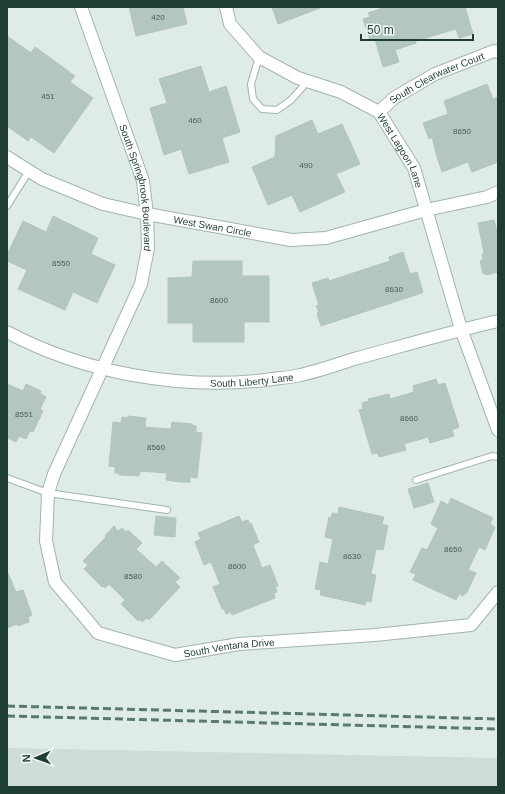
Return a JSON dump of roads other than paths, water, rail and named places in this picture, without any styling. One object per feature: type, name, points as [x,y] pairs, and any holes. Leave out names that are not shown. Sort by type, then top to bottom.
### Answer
[{"type":"street","name":"South Springbrook Boulevard","points":[[81,7],[143,181],[147,214],[148,248],[141,284],[103,368]]},
{"type":"street","name":"West Lagoon Lane","points":[[226,7],[230,24],[259,57],[298,78],[341,92],[379,112],[414,168],[461,329]]},
{"type":"street","name":"South Clearwater Court","points":[[379,112],[394,98],[435,74],[494,51],[498,52]]},
{"type":"street","name":"West Swan Circle","points":[[7,157],[42,179],[103,204],[147,214],[291,240],[326,238],[426,210]]},
{"type":"street","points":[[426,210],[487,197],[498,192]]},
{"type":"street","name":"South Liberty Lane","points":[[7,332],[49,352],[103,368],[143,377],[183,382],[243,382],[295,376],[461,329],[498,321]]},
{"type":"street","points":[[461,329],[498,430]]},
{"type":"street","name":"South Ventana Drive","points":[[103,368],[54,474],[48,493],[46,541],[55,582],[98,633],[175,656],[239,644],[375,635],[471,625],[496,598]]},
{"type":"lane","points":[[259,57],[251,84],[253,99],[262,109],[277,110],[291,100],[308,81]]},
{"type":"lane","points":[[7,206],[29,171]]},
{"type":"lane","points":[[416,480],[492,456],[498,457]]},
{"type":"lane","points":[[7,478],[48,493],[167,510]]},
{"type":"railway","points":[[7,706],[498,719]]},
{"type":"railway","points":[[7,716],[498,729]]}]
